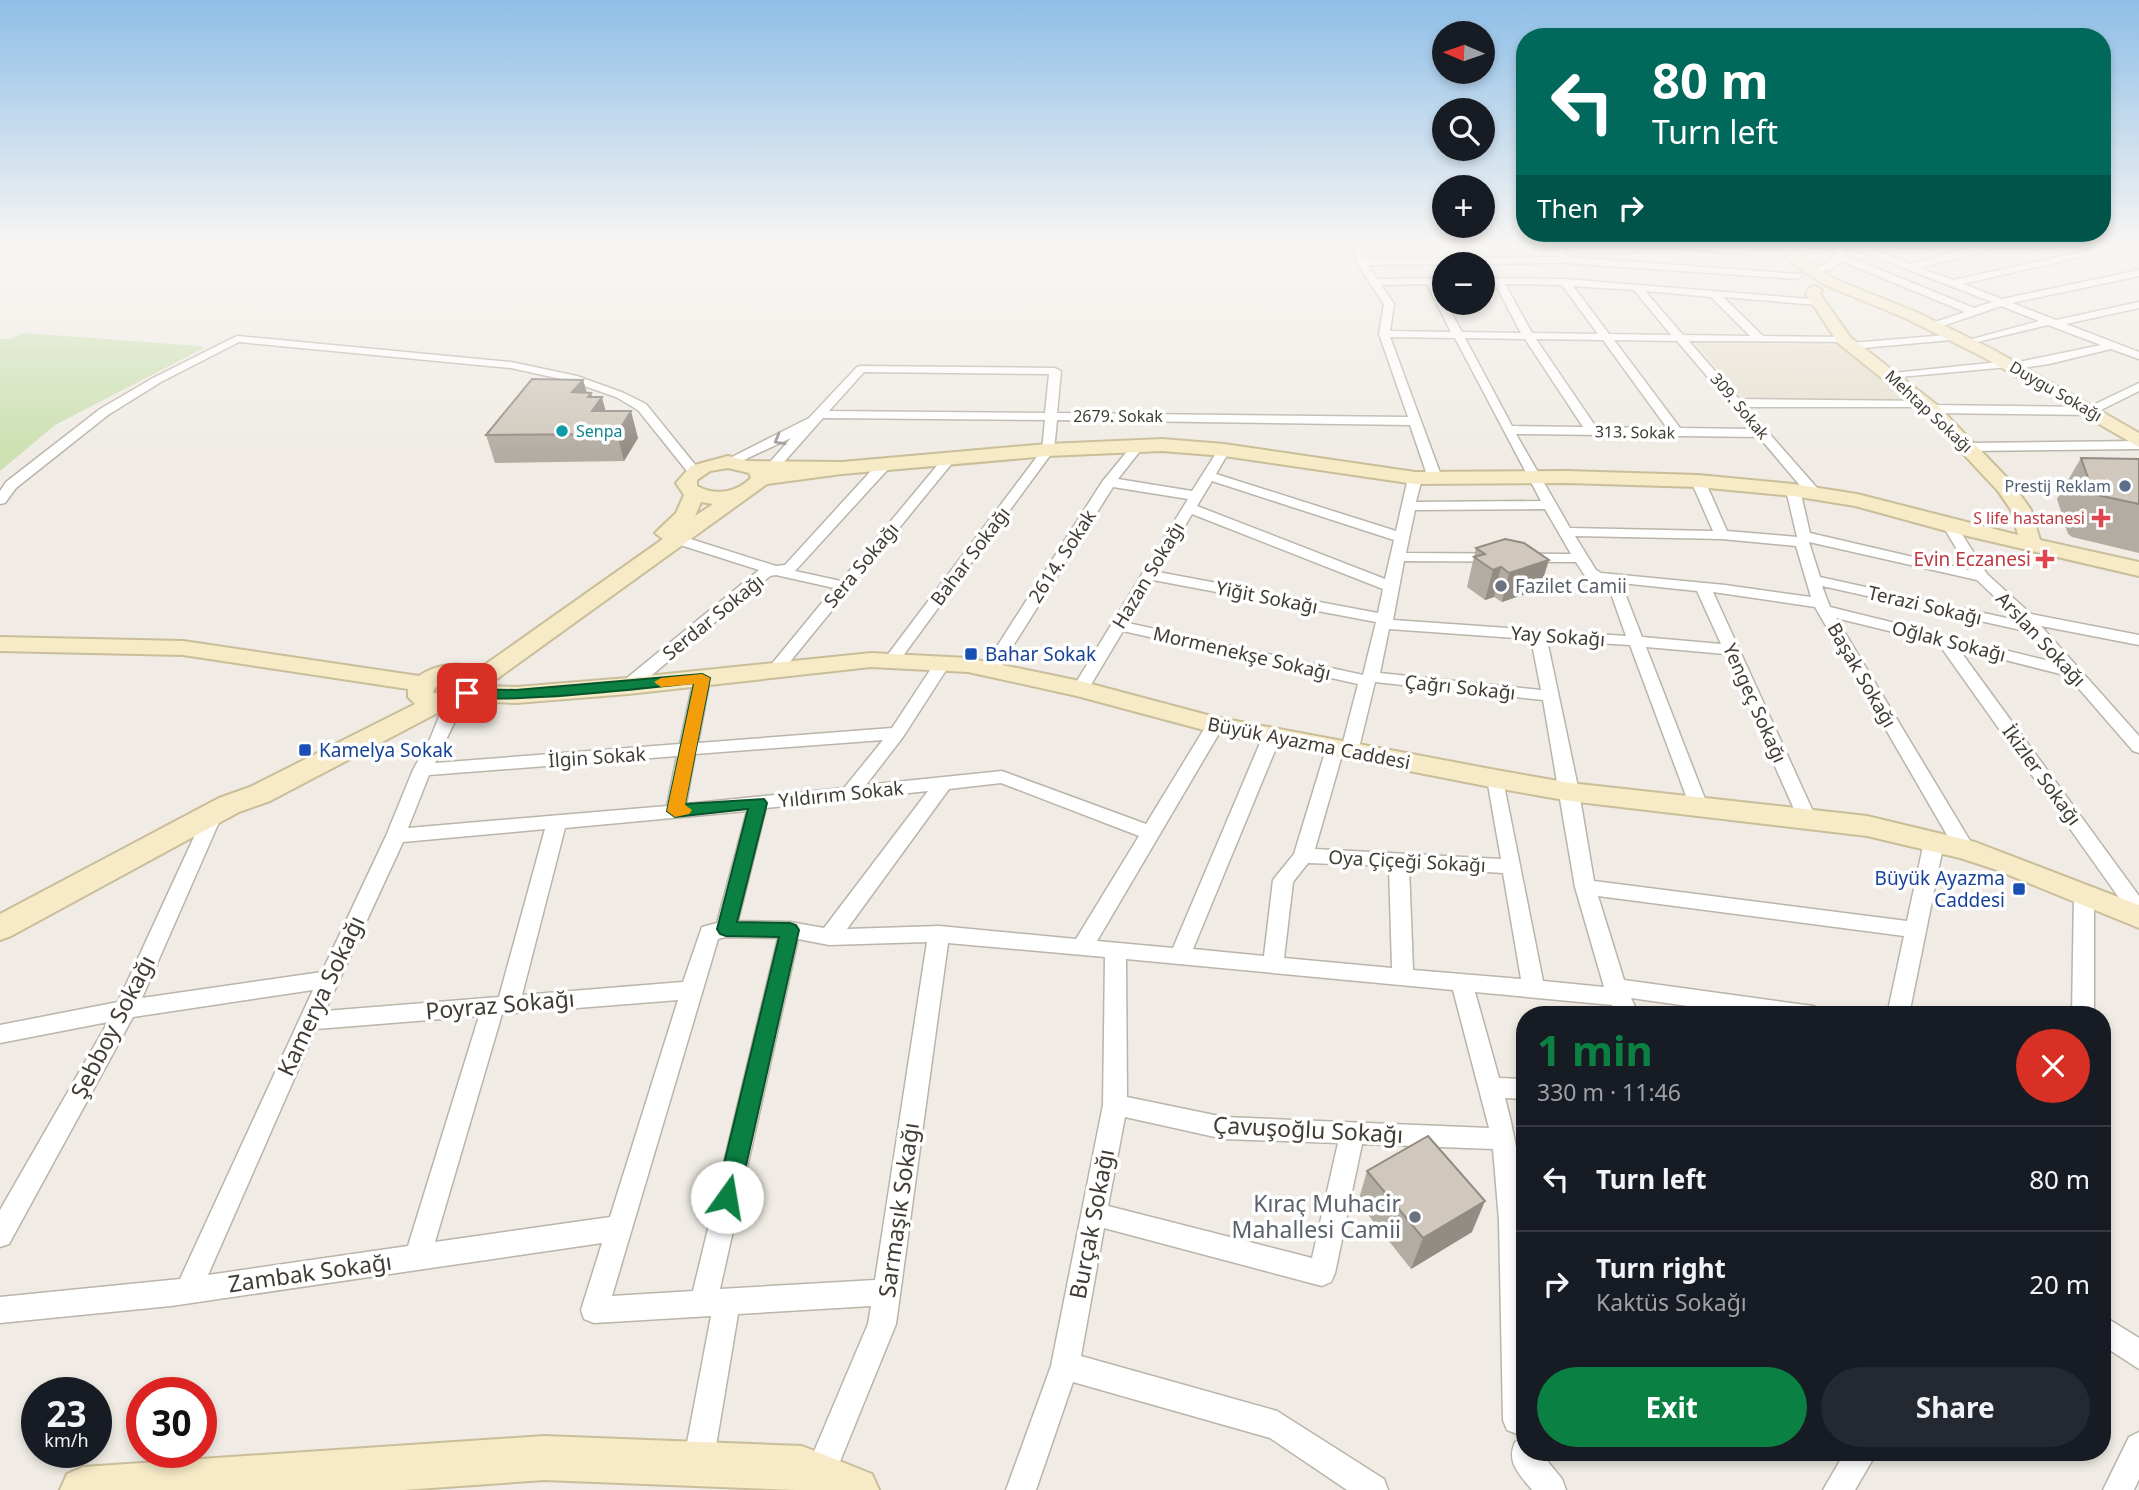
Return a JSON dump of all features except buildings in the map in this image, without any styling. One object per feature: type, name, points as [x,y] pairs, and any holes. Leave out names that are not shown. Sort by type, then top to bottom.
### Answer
[{"type":"street","points":[[1387,314],[1384,334],[1435,478]]},
{"type":"street","points":[[1516,314],[1592,431]]},
{"type":"street","points":[[1588,314],[1676,432]]},
{"type":"street","name":"309. Sokak","points":[[1660,314],[1813,492]]},
{"type":"street","points":[[1734,314],[1759,338]]},
{"type":"street","name":"Mehtap Sokağı","points":[[1833,314],[1848,343],[1893,376],[1927,406],[2005,487],[2021,510],[2031,544]]},
{"type":"street","name":"Duygu Sokağı","points":[[1899,314],[1933,326],[2012,365],[2138,441]]},
{"type":"street","points":[[1933,326],[1965,314]]},
{"type":"street","points":[[2026,314],[2139,356]]},
{"type":"street","points":[[1384,334],[1680,336],[1848,343],[1963,340],[2096,314]]},
{"type":"street","points":[[1449,315],[1456,335],[1533,477],[1590,573],[1615,586],[1698,804]]},
{"type":"street","points":[[0,500],[11,485],[104,412],[156,380],[237,339],[511,365],[573,378],[620,395],[642,407],[695,483],[715,498],[749,490],[761,471],[817,418],[861,369],[1055,371],[1048,450]]},
{"type":"street","points":[[1893,376],[2049,362],[2139,344]]},
{"type":"street","points":[[1737,403],[2091,411],[2139,386]]},
{"type":"street","name":"2679. Sokak","points":[[817,418],[1051,416],[1415,421]]},
{"type":"street","points":[[447,691],[670,529],[685,516],[695,483],[728,463],[757,452],[817,418]]},
{"type":"street","name":"313. Sokak","points":[[1508,430],[1763,433]]},
{"type":"street","points":[[1969,447],[2138,441]]},
{"type":"street","points":[[728,463],[761,471],[842,468],[1048,450],[1138,446],[1224,450],[1415,478],[1533,477],[1698,481],[1813,492],[1857,500],[1950,526],[2139,569]]},
{"type":"street","name":"2614. Sokak","points":[[989,670],[1109,482],[1138,446]]},
{"type":"street","name":"Bahar Sokağı","points":[[891,661],[1048,450]]},
{"type":"street","name":"Hazan Sokağı","points":[[1080,689],[1224,450]]},
{"type":"street","name":"Sera Sokağı","points":[[774,671],[949,458]]},
{"type":"street","name":"Serdar Sokağı","points":[[628,686],[765,573],[790,568],[885,464]]},
{"type":"street","points":[[1208,476],[1402,538]]},
{"type":"street","points":[[1273,966],[1283,880],[1303,856],[1369,679],[1385,622],[1415,478]]},
{"type":"street","points":[[1698,481],[1722,535]]},
{"type":"street","name":"Hazan Sokağı","points":[[1109,482],[1192,502]]},
{"type":"street","points":[[2005,487],[2099,485]]},
{"type":"street","name":"Başak Sokağı","points":[[1793,490],[1822,607],[1965,849]]},
{"type":"street","points":[[0,928],[222,809],[260,794],[447,691],[739,494]]},
{"type":"street","points":[[1192,502],[1392,587]]},
{"type":"street","points":[[1409,506],[1549,505]]},
{"type":"street","name":"Arslan Sokağı","points":[[1950,526],[1966,556],[1982,577],[2031,624],[2139,747]]},
{"type":"street","points":[[1566,533],[1803,539],[1982,577]]},
{"type":"street","points":[[676,539],[776,571],[844,586]]},
{"type":"street","points":[[1399,557],[1581,558]]},
{"type":"street","name":"Yiğit Sokağı","points":[[1148,575],[1385,622]]},
{"type":"street","name":"Oğlak Sokağı","points":[[1598,577],[1703,587],[1822,607],[2073,672]]},
{"type":"street","name":"Terazi Sokağı","points":[[1815,580],[2031,624],[2139,640]]},
{"type":"street","name":"Yengeç Sokağı","points":[[1703,587],[1807,818]]},
{"type":"street","name":"Yay Sokağı","points":[[1385,622],[1731,650]]},
{"type":"street","name":"Mormenekşe Sokağı","points":[[1118,625],[1369,679]]},
{"type":"street","points":[[1538,634],[1586,887],[1621,1000]]},
{"type":"street","name":"İkizler Sokağı","points":[[1944,640],[2139,911]]},
{"type":"street","name":"Büyük Ayazma Caddesi","points":[[0,643],[183,648],[447,691],[516,695],[871,660],[989,670],[1080,689],[1214,725],[1496,779],[1570,792],[1698,804],[1867,826],[1965,849],[2084,893],[2139,917]]},
{"type":"street","points":[[850,793],[897,733],[942,664]]},
{"type":"street","points":[[675,811],[702,678]]},
{"type":"street","name":"Çağrı Sokağı","points":[[1369,679],[1550,696]]},
{"type":"street","name":"Kamerya Sokağı","points":[[188,1290],[396,836],[422,770],[447,717],[447,691]]},
{"type":"street","points":[[1082,947],[1214,725]]},
{"type":"street","name":"İlgin Sokak","points":[[422,770],[897,733]]},
{"type":"street","points":[[1181,954],[1272,736]]},
{"type":"street","name":"Yıldırım Sokak","points":[[396,836],[758,803],[1002,777],[1151,833]]},
{"type":"street","points":[[1496,779],[1535,990]]},
{"type":"street","points":[[829,937],[944,783]]},
{"type":"street","points":[[726,929],[758,803]]},
{"type":"street","name":"Şebboy Sokağı","points":[[0,1235],[126,1009],[222,809]]},
{"type":"street","points":[[418,1257],[501,1005],[557,821]]},
{"type":"street","points":[[1900,1006],[1934,842]]},
{"type":"street","name":"Oya Çiçeği Sokağı","points":[[1303,856],[1511,867]]},
{"type":"street","points":[[1399,859],[1403,978]]},
{"type":"street","points":[[1586,887],[1916,930]]},
{"type":"street","points":[[2083,1006],[2084,893]]},
{"type":"street","points":[[887,1292],[594,1310],[709,933],[726,929],[790,930],[829,937],[939,934],[1116,951],[1181,954],[1273,966],[1698,1006]]},
{"type":"street","points":[[698,1464],[715,1303],[790,930]]},
{"type":"street","name":"Sarmaşık Sokağı","points":[[816,1481],[882,1324],[939,934]]},
{"type":"street","name":"Burçak Sokağı","points":[[1021,1490],[1065,1366],[1115,1105],[1116,951]]},
{"type":"street","points":[[0,1034],[126,1009],[329,979]]},
{"type":"street","points":[[1462,984],[1504,1139],[1516,1209]]},
{"type":"street","name":"Poyraz Sokağı","points":[[309,1021],[692,990]]},
{"type":"street","points":[[1490,1087],[1516,1089]]},
{"type":"street","name":"Çavuşoğlu Sokağı","points":[[1115,1105],[1224,1128],[1504,1139]]},
{"type":"street","points":[[1094,1214],[1322,1273],[1352,1133]]},
{"type":"street","name":"Zambak Sokağı","points":[[0,1310],[188,1290],[619,1228]]},
{"type":"street","points":[[2111,1335],[2139,1355]]},
{"type":"street","points":[[1065,1366],[1277,1425],[1373,1490]]},
{"type":"street","points":[[2118,1490],[2139,1447]]},
{"type":"street","points":[[83,1490],[451,1477],[544,1458],[698,1464],[816,1481]]},
{"type":"street","points":[[1528,1461],[1551,1490]]},
{"type":"street","points":[[1838,1490],[1857,1461]]},
{"type":"shaded area","points":[[1695,343],[1842,345],[1903,398],[1900,401],[1742,400]]},
{"type":"green space","points":[[24,333],[204,348],[55,425],[0,471],[0,339],[10,339]]},
{"type":"slow traffic","points":[[661,682],[702,678],[675,811],[683,810]]},
{"type":"place","name":"Senpa","points":[[562,431]]},
{"type":"place","name":"Prestij Reklam","points":[[2125,486]]},
{"type":"place","name":"S life hastanesi","points":[[2101,518]]},
{"type":"place","name":"Evin Eczanesi","points":[[2045,559]]},
{"type":"place","name":"Fazilet Camii","points":[[1501,586]]},
{"type":"place","name":"Bahar Sokak","points":[[971,654]]},
{"type":"place","name":"Kamelya Sokak","points":[[305,750]]},
{"type":"place","name":"Büyük Ayazma Caddesi","points":[[2019,889]]},
{"type":"place","name":"Kıraç Muhacir Mahallesi Camii","points":[[1415,1217]]},
{"type":"route","points":[[467,693],[516,695],[702,678],[675,811],[758,803],[726,929],[790,930],[727,1197]]}]
